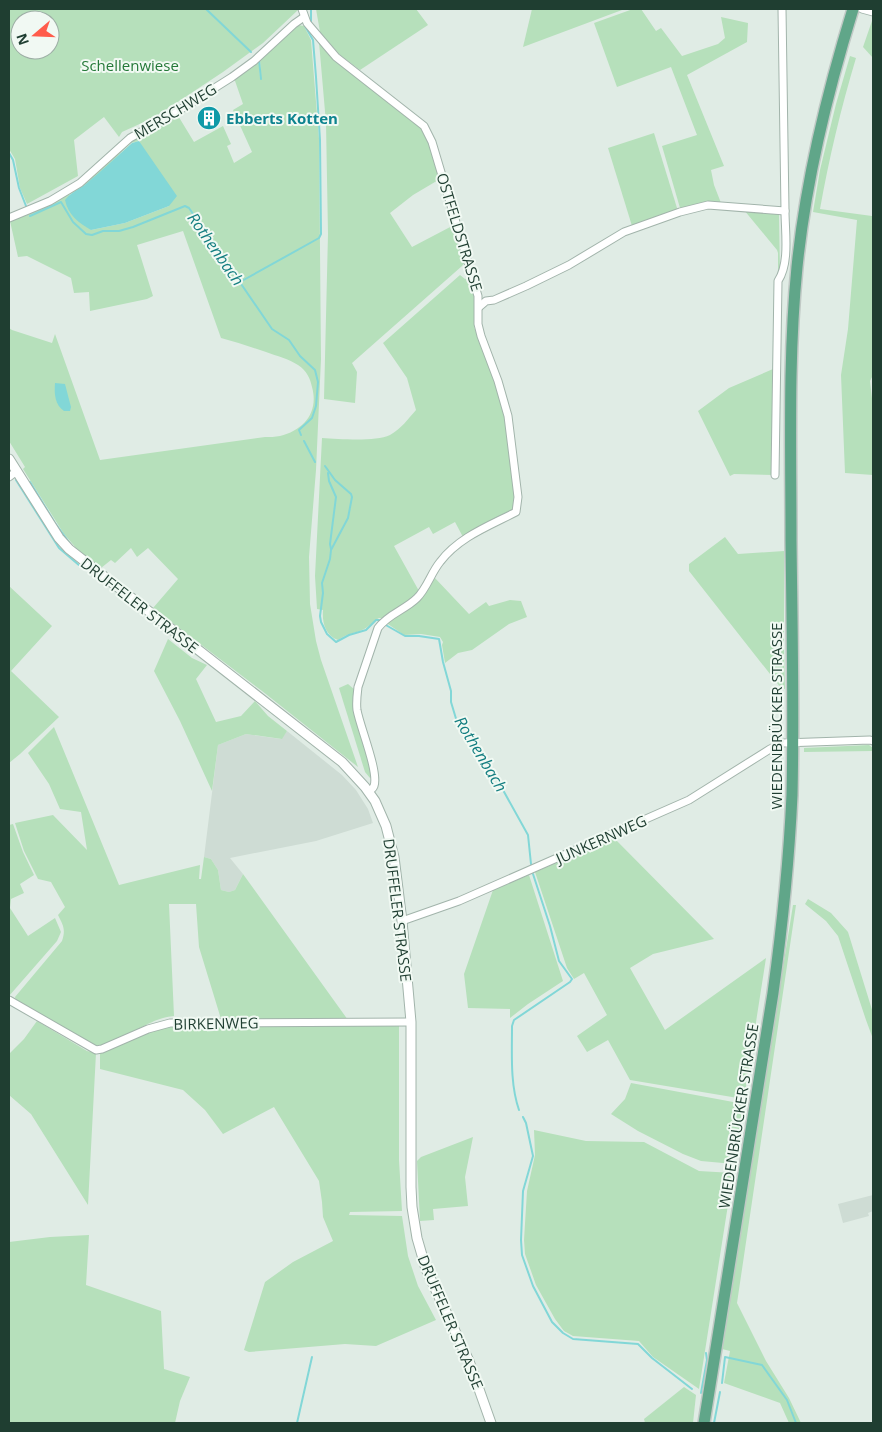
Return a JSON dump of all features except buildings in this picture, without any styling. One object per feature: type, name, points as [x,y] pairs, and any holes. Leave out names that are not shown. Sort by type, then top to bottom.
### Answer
[{"type":"main road","name":"WIEDENBRÜCKER STRASSE","points":[[704,1423],[778,962],[789,841],[792,792],[790,385],[795,291],[803,215],[821,121],[831,80],[853,9]]},
{"type":"street","points":[[302,9],[304,17]]},
{"type":"street","points":[[775,475],[778,281],[783,273],[785,263],[782,9]]},
{"type":"street","points":[[862,9],[873,12]]},
{"type":"street","name":"MERSCHWEG","points":[[9,218],[50,201],[80,183],[130,138],[175,113],[232,77],[254,61],[304,17]]},
{"type":"street","name":"OSTFELDSTRASSE","points":[[304,17],[336,57],[424,126],[432,142],[478,296],[486,301],[494,300],[569,265],[624,232],[680,212],[708,205],[785,211]]},
{"type":"street","points":[[369,792],[374,784],[375,777],[358,713],[357,696],[358,687],[378,628],[383,620],[417,598],[439,562],[451,548],[465,538],[516,512],[518,505],[508,416],[478,324],[478,296]]},
{"type":"street","points":[[478,308],[486,301]]},
{"type":"street","name":"DRUFFELER STRASSE","points":[[9,459],[59,538],[69,549],[324,748],[352,772],[369,792],[381,813],[390,839],[395,866],[411,1022],[411,1187],[414,1224],[426,1269],[469,1361],[491,1423]]},
{"type":"street","points":[[9,477],[17,471]]},
{"type":"street","name":"JUNKERNWEG","points":[[402,921],[459,901],[689,800],[770,749],[783,743],[870,740],[873,742]]},
{"type":"street","name":"BIRKENWEG","points":[[9,1000],[96,1050],[148,1029],[170,1023],[411,1022]]},
{"type":"shaded area","points":[[287,731],[342,775],[356,790],[368,809],[373,823],[316,841],[230,858],[243,874],[235,890],[229,892],[221,890],[218,870],[211,859],[204,857],[218,745],[246,734],[281,739]]},
{"type":"shaded area","points":[[873,1195],[873,1211],[868,1213],[869,1216],[843,1223],[838,1204]]},
{"type":"green space","name":"Schellenwiese","points":[[9,9],[298,9],[263,43],[155,117],[122,132],[119,137],[104,117],[74,140],[78,176],[27,204],[20,188],[15,159],[9,149]]},
{"type":"green space","points":[[316,9],[416,9],[428,25],[360,70],[340,55],[320,32]]},
{"type":"green space","points":[[532,9],[622,9],[622,10],[523,47]]},
{"type":"green space","points":[[633,9],[641,9],[656,31],[661,28],[682,56],[718,44],[725,38],[721,17],[748,23],[747,42],[687,75],[724,166],[711,170],[721,203],[708,203],[683,210],[680,208],[662,146],[697,135],[671,67],[617,87],[594,23]]},
{"type":"green space","points":[[873,18],[873,58],[863,47]]},
{"type":"green space","points":[[298,25],[304,26],[311,40],[319,139],[321,359],[316,470],[309,557],[310,604],[321,660],[358,767],[153,608],[178,579],[148,548],[137,557],[131,548],[115,563],[111,560],[101,568],[77,549],[64,534],[23,469],[25,467],[9,441],[9,328],[52,343],[55,334],[100,460],[280,436],[296,429],[308,419],[314,396],[308,375],[304,370],[287,359],[221,338],[183,231],[137,245],[153,296],[147,299],[90,311],[89,292],[74,293],[71,278],[27,256],[18,257],[10,221],[61,199],[81,185],[132,138],[177,114],[194,142],[223,126],[231,144],[227,146],[234,163],[252,152],[233,110],[243,104],[234,78],[259,60],[261,78],[260,59]],"holes":[[[139,141],[169,206],[125,223],[91,230],[69,195],[94,178],[131,143]]]},
{"type":"green space","points":[[319,42],[423,130],[440,179],[413,195],[390,213],[412,247],[454,225],[465,262],[352,363],[357,372],[355,403],[324,399],[328,234],[326,123]]},
{"type":"green space","points":[[850,56],[856,58],[836,133],[820,209],[872,216],[873,375],[870,381],[873,407],[873,475],[845,473],[841,375],[848,329],[857,220],[813,212],[820,170]]},
{"type":"green space","points":[[654,133],[677,208],[676,212],[632,226],[608,148]]},
{"type":"green space","points":[[744,210],[777,213],[779,215],[780,271],[778,271],[777,250]]},
{"type":"green space","points":[[460,275],[465,279],[470,278],[475,296],[474,327],[496,383],[506,425],[516,497],[513,509],[463,537],[455,522],[433,534],[429,527],[394,546],[419,591],[414,597],[364,629],[338,640],[330,635],[325,628],[323,610],[317,609],[315,576],[322,438],[357,440],[384,437],[398,430],[416,410],[407,378],[383,343]]},
{"type":"green space","points":[[773,369],[774,475],[734,474],[730,476],[698,411],[729,388]]},
{"type":"green space","points":[[725,537],[738,554],[784,551],[785,689],[781,688],[689,571],[689,564]]},
{"type":"green space","points":[[434,577],[469,614],[486,602],[489,606],[510,600],[521,601],[527,617],[509,624],[472,650],[458,653],[445,663],[443,642],[440,637],[421,634],[404,635],[385,622],[408,607]]},
{"type":"green space","points":[[9,586],[52,626],[11,671],[59,717],[9,763]]},
{"type":"green space","points":[[168,639],[192,658],[207,665],[196,679],[216,722],[241,716],[255,701],[268,716],[287,731],[282,739],[246,734],[218,745],[212,791],[180,721],[154,671]]},
{"type":"green space","points":[[348,684],[355,690],[372,777],[370,778],[365,772],[339,688]]},
{"type":"green space","points":[[54,727],[119,885],[200,865],[199,879],[201,879],[204,857],[211,859],[218,870],[221,890],[229,892],[235,890],[243,874],[348,1020],[221,1019],[199,947],[196,904],[169,904],[174,1016],[158,1019],[116,1041],[98,1047],[16,1001],[15,997],[62,941],[64,933],[58,915],[65,907],[51,882],[38,879],[24,851],[15,823],[53,815],[87,850],[81,812],[60,809],[49,784],[28,753]]},
{"type":"green space","points":[[869,745],[873,748],[873,751],[804,752],[804,748]]},
{"type":"green space","points":[[13,824],[34,875],[20,884],[24,893],[11,899],[10,908],[28,936],[55,918],[61,932],[57,941],[9,996],[9,825]]},
{"type":"green space","points":[[614,838],[714,939],[653,954],[630,968],[665,1030],[766,958],[744,1099],[630,1080],[608,1040],[587,1052],[577,1036],[607,1015],[584,973],[574,979],[567,968],[535,872]]},
{"type":"green space","points":[[529,875],[563,981],[510,1018],[510,1009],[468,1008],[464,974],[493,890]]},
{"type":"green space","points":[[808,899],[831,913],[848,932],[873,1013],[873,1039],[838,936],[826,921],[805,904]]},
{"type":"green space","points":[[793,905],[796,905],[737,1303],[766,1361],[789,1398],[801,1423],[789,1423],[780,1403],[724,1383],[730,1351],[722,1349]]},
{"type":"green space","points":[[37,1021],[87,1051],[96,1053],[88,1205],[31,1114],[9,1095],[9,1052],[24,1039]]},
{"type":"green space","points":[[399,1024],[399,1160],[402,1211],[350,1212],[349,1215],[402,1216],[408,1256],[418,1286],[436,1320],[376,1346],[345,1344],[249,1352],[244,1350],[265,1282],[293,1262],[333,1241],[323,1217],[319,1181],[274,1107],[223,1134],[205,1110],[183,1090],[100,1069],[100,1053],[148,1032],[170,1025],[217,1028],[223,1025]]},
{"type":"green space","points":[[631,1083],[744,1104],[734,1164],[701,1161],[683,1154],[638,1131],[611,1114],[625,1099]]},
{"type":"green space","points":[[534,1130],[586,1141],[644,1142],[699,1171],[733,1173],[699,1389],[653,1357],[639,1341],[573,1336],[564,1331],[555,1319],[536,1285],[525,1254],[527,1191],[535,1155]]},
{"type":"green space","points":[[473,1137],[465,1177],[468,1206],[433,1209],[434,1220],[420,1221],[417,1161],[421,1157]]},
{"type":"green space","points":[[89,1235],[86,1285],[161,1311],[164,1369],[190,1377],[180,1401],[175,1423],[9,1423],[9,1242]]},
{"type":"green space","points":[[684,1387],[696,1395],[693,1423],[645,1423],[644,1419]]},
{"type":"water","points":[[139,141],[177,196],[169,206],[125,223],[91,230],[75,218],[66,205],[65,200],[132,143]]},
{"type":"water","points":[[55,383],[65,384],[71,407],[70,411],[64,411],[59,406],[55,395]]},
{"type":"waterway","points":[[206,9],[251,52]]},
{"type":"waterway","points":[[311,9],[311,22]]},
{"type":"waterway","points":[[240,282],[319,238],[321,234],[320,140],[316,77],[313,40],[305,26]]},
{"type":"waterway","points":[[259,60],[261,79]]},
{"type":"waterway","name":"Rothenbach","points":[[9,153],[13,160],[19,188],[26,206]]},
{"type":"waterway","name":"Rothenbach","points":[[30,216],[61,202],[73,222],[86,234],[92,235],[103,231],[119,231],[185,206],[189,208],[272,329],[289,340],[300,356],[315,370],[318,382],[316,406],[312,418],[299,430],[301,435]]},
{"type":"waterway","name":"Rothenbach","points":[[304,441],[315,462]]},
{"type":"waterway","name":"Rothenbach","points":[[325,466],[335,480],[352,497],[348,518],[331,550],[322,583],[321,622],[327,634],[336,642],[349,635],[366,630],[376,620],[379,620]]},
{"type":"waterway","name":"Rothenbach","points":[[328,473],[329,481],[336,497],[331,549]]},
{"type":"waterway","points":[[16,480],[59,548],[80,566]]},
{"type":"waterway","points":[[30,482],[71,545]]},
{"type":"waterway","name":"Rothenbach","points":[[384,624],[405,636],[439,639],[451,691],[451,702],[457,722],[498,781],[528,835],[531,864]]},
{"type":"waterway","name":"Rothenbach","points":[[519,1110],[514,1090],[512,1069],[512,1026],[514,1020],[572,979],[559,961],[533,874]]},
{"type":"waterway","name":"Rothenbach","points":[[523,1117],[533,1156],[523,1191],[522,1255],[533,1286],[552,1322],[563,1333],[573,1339],[638,1344],[652,1358],[692,1389]]},
{"type":"waterway","name":"Rothenbach","points":[[701,1393],[707,1360],[706,1353]]},
{"type":"waterway","points":[[297,1423],[312,1357]]},
{"type":"waterway","name":"Rothenbach","points":[[722,1383],[725,1357],[762,1365],[787,1400],[796,1423]]},
{"type":"waterway","points":[[714,1423],[720,1392]]},
{"type":"place","name":"Ebberts Kotten","points":[[209,118]]}]
